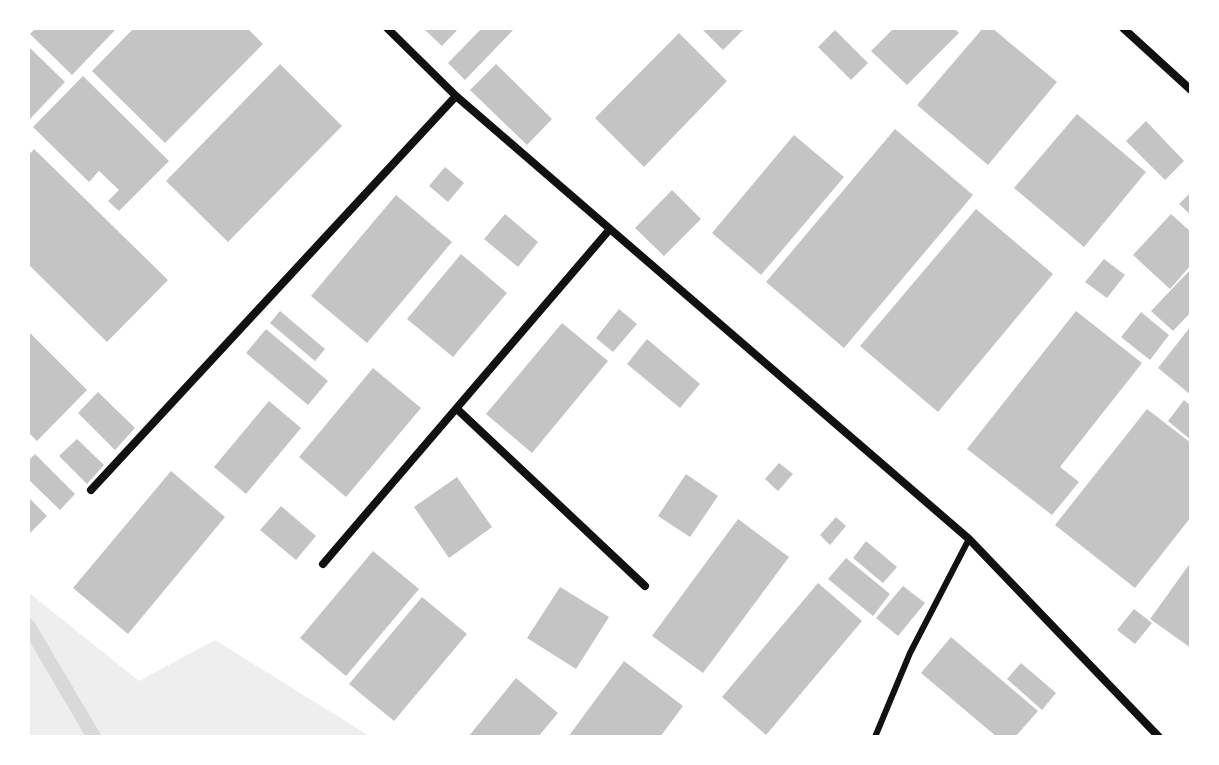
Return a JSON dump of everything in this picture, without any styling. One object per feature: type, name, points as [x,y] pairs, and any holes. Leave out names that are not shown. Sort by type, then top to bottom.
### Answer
[{"type":"street","points":[[387,28],[456,96],[969,539],[1159,737]]},
{"type":"street","points":[[1123,28],[1191,90]]},
{"type":"street","points":[[91,490],[456,96]]},
{"type":"street","points":[[323,564],[610,229]]},
{"type":"street","points":[[457,409],[645,586]]},
{"type":"lane","points":[[875,737],[910,653],[969,539]]},
{"type":"shaded area","points":[[28,592],[139,681],[215,640],[371,737],[28,737]]},
{"type":"building","points":[[36,28],[117,28],[72,75],[30,34]]},
{"type":"building","points":[[134,28],[247,28],[263,44],[165,143],[92,71]]},
{"type":"building","points":[[423,28],[459,28],[442,46]]},
{"type":"building","points":[[482,28],[515,28],[465,80],[448,63]]},
{"type":"building","points":[[701,28],[745,28],[723,50]]},
{"type":"building","points":[[894,28],[954,28],[959,33],[907,85],[871,51]]},
{"type":"building","points":[[983,28],[992,28],[1057,82],[988,165],[917,105]]},
{"type":"building","points":[[835,30],[868,63],[851,80],[818,47]]},
{"type":"building","points":[[679,33],[727,81],[644,167],[595,118]]},
{"type":"building","points":[[28,46],[65,82],[30,119],[28,117]]},
{"type":"building","points":[[280,64],[342,126],[228,242],[166,181]]},
{"type":"building","points":[[496,64],[552,119],[527,145],[470,90]]},
{"type":"building","points":[[83,76],[169,161],[119,211],[108,201],[119,190],[99,171],[89,182],[33,127]]},
{"type":"building","points":[[1077,114],[1146,172],[1084,247],[1014,188]]},
{"type":"building","points":[[1146,121],[1184,161],[1165,180],[1126,141]]},
{"type":"building","points":[[895,129],[973,195],[844,348],[766,282]]},
{"type":"building","points":[[794,135],[844,177],[761,275],[712,233]]},
{"type":"building","points":[[34,149],[168,280],[107,342],[28,264],[28,156]]},
{"type":"building","points":[[445,167],[464,183],[448,202],[429,186]]},
{"type":"building","points":[[672,190],[701,219],[664,256],[635,228]]},
{"type":"building","points":[[1191,192],[1191,215],[1179,204]]},
{"type":"building","points":[[396,195],[452,242],[367,343],[311,296]]},
{"type":"building","points":[[976,209],[1053,274],[938,412],[860,346]]},
{"type":"building","points":[[505,214],[538,242],[518,267],[484,239]]},
{"type":"building","points":[[1171,214],[1191,232],[1191,265],[1170,289],[1133,255]]},
{"type":"building","points":[[461,254],[507,293],[453,357],[407,319]]},
{"type":"building","points":[[1104,259],[1125,275],[1107,298],[1085,282]]},
{"type":"building","points":[[1191,269],[1191,312],[1173,331],[1151,311]]},
{"type":"building","points":[[619,309],[637,324],[613,352],[596,338]]},
{"type":"building","points":[[280,311],[325,349],[315,361],[270,323]]},
{"type":"building","points":[[1076,311],[1142,363],[1060,467],[1079,482],[1052,515],[967,449]]},
{"type":"building","points":[[1141,312],[1169,335],[1150,360],[1121,337]]},
{"type":"building","points":[[562,323],[608,361],[532,453],[486,414]]},
{"type":"building","points":[[1191,326],[1191,395],[1158,368]]},
{"type":"building","points":[[266,329],[328,381],[308,405],[246,353]]},
{"type":"building","points":[[28,331],[87,390],[37,441],[28,432]]},
{"type":"building","points":[[647,339],[700,384],[680,408],[627,364]]},
{"type":"building","points":[[373,368],[421,408],[346,497],[299,457]]},
{"type":"building","points":[[98,392],[135,428],[115,450],[78,413]]},
{"type":"building","points":[[1184,400],[1191,406],[1191,440],[1168,421]]},
{"type":"building","points":[[269,401],[301,428],[246,494],[214,467]]},
{"type":"building","points":[[1147,409],[1191,443],[1191,517],[1135,588],[1055,525]]},
{"type":"building","points":[[77,439],[104,465],[87,484],[59,456]]},
{"type":"building","points":[[35,454],[75,494],[60,510],[28,479],[28,461]]},
{"type":"building","points":[[779,463],[793,474],[778,491],[765,479]]},
{"type":"building","points":[[171,471],[225,517],[128,634],[73,588]]},
{"type":"building","points":[[686,474],[718,496],[690,537],[658,516]]},
{"type":"building","points":[[457,477],[492,527],[449,558],[414,507]]},
{"type":"building","points":[[28,497],[47,516],[28,535]]},
{"type":"building","points":[[281,506],[316,536],[296,560],[260,530]]},
{"type":"building","points":[[836,517],[846,526],[830,545],[820,535]]},
{"type":"building","points":[[738,519],[789,557],[703,673],[652,636]]},
{"type":"building","points":[[866,541],[897,567],[883,583],[853,558]]},
{"type":"building","points":[[373,551],[419,589],[346,676],[300,638]]},
{"type":"building","points":[[846,558],[890,594],[873,616],[828,579]]},
{"type":"building","points":[[1191,562],[1191,648],[1150,619]]},
{"type":"building","points":[[818,583],[862,621],[766,735],[722,697]]},
{"type":"building","points":[[903,586],[925,603],[898,636],[876,618]]},
{"type":"building","points":[[560,587],[609,617],[576,669],[527,638]]},
{"type":"building","points":[[422,597],[467,634],[394,721],[349,684]]},
{"type":"building","points":[[1134,609],[1152,623],[1135,644],[1117,630]]},
{"type":"building","points":[[951,637],[1038,711],[1015,737],[997,737],[921,673]]},
{"type":"building","points":[[624,661],[683,706],[660,737],[568,737]]},
{"type":"building","points":[[1021,663],[1056,693],[1042,710],[1007,679]]},
{"type":"building","points":[[516,678],[558,713],[538,737],[468,737]]},
{"type":"waterway","points":[[28,625],[94,737]]}]
